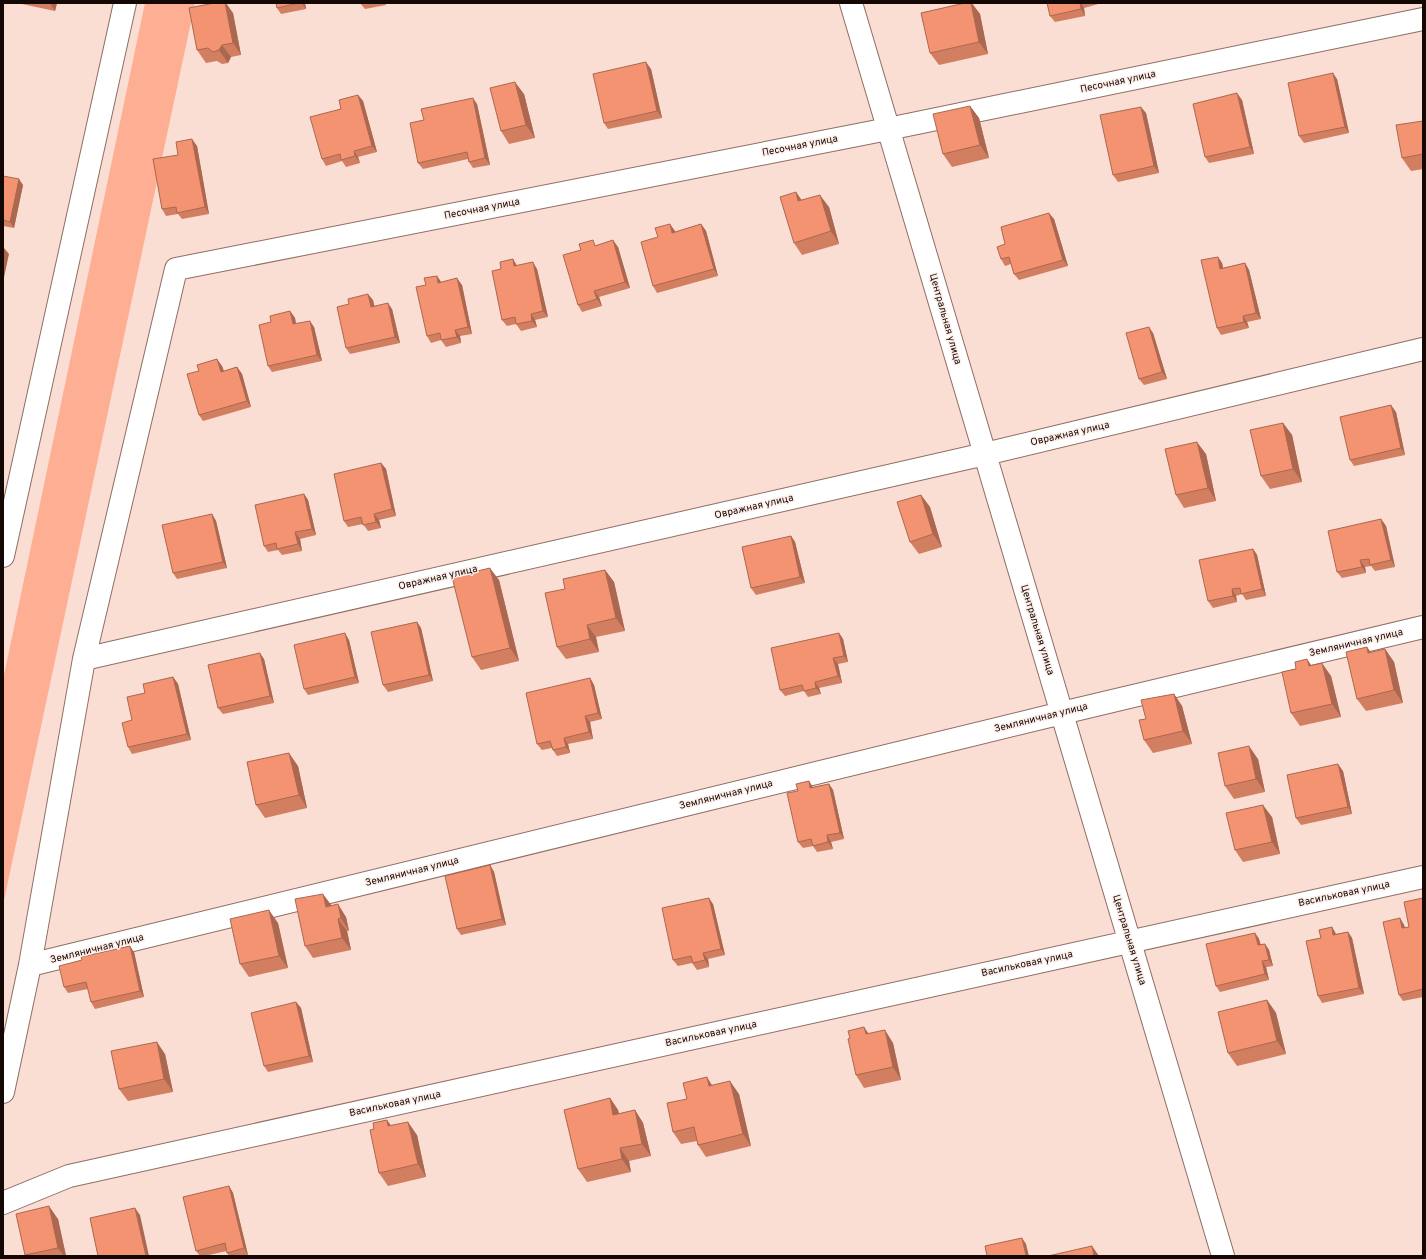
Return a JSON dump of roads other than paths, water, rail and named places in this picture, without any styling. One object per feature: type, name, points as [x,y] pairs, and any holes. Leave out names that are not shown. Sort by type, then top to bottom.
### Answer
[{"type":"street","points":[[3,556],[125,3]]},
{"type":"street","name":"Центральная улица","points":[[851,3],[1223,1256]]},
{"type":"street","name":"Песочная улица","points":[[84,659],[176,269],[888,129],[1423,19]]},
{"type":"street","name":"Овражная улица","points":[[84,659],[984,454],[1423,349]]},
{"type":"street","name":"Земляничная улица","points":[[30,965],[1062,713],[1423,627]]},
{"type":"street","points":[[3,1092],[30,965],[84,659]]},
{"type":"street","name":"Васильковая улица","points":[[3,1203],[69,1176],[1423,877]]}]
